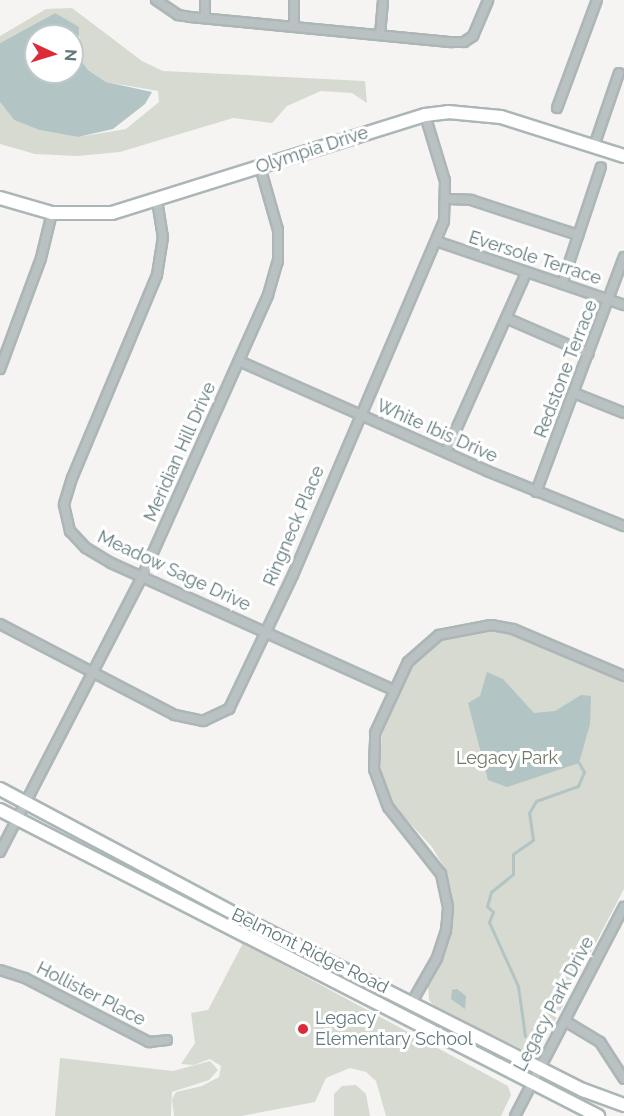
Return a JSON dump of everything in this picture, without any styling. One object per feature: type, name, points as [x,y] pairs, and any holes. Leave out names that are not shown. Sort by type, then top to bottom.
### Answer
[{"type":"main road","name":"Olympia Drive","points":[[0,198],[52,213],[104,214],[157,200],[425,116],[474,112],[501,117],[624,156]]},
{"type":"main road","name":"Belmont Ridge Road","points":[[0,789],[200,897],[539,1068],[624,1106]]},
{"type":"main road","name":"Belmont Ridge Road","points":[[0,810],[598,1116]]},
{"type":"street","points":[[156,0],[178,15],[464,42],[479,28],[488,0]]},
{"type":"street","points":[[205,0],[205,18]]},
{"type":"street","points":[[294,0],[294,26]]},
{"type":"street","points":[[380,35],[383,0]]},
{"type":"street","points":[[558,108],[597,0]]},
{"type":"street","points":[[594,146],[619,73]]},
{"type":"street","name":"Ringneck Place","points":[[0,624],[176,715],[202,720],[229,709],[267,633],[358,414],[436,241],[447,199],[425,116]]},
{"type":"street","name":"Meridian Hill Drive","points":[[0,852],[142,577],[268,295],[278,261],[278,230],[260,167]]},
{"type":"street","points":[[562,284],[601,167]]},
{"type":"street","points":[[447,199],[471,200],[578,235]]},
{"type":"street","name":"Meadow Sage Drive","points":[[157,200],[163,237],[157,275],[98,410],[64,505],[70,531],[77,541],[142,577],[392,689]]},
{"type":"street","points":[[0,369],[41,258],[52,213]]},
{"type":"street","name":"Eversole Terrace","points":[[436,241],[624,305]]},
{"type":"street","name":"Redstone Terrace","points":[[536,492],[590,354],[624,257]]},
{"type":"street","points":[[446,452],[526,273]]},
{"type":"street","points":[[506,318],[590,354]]},
{"type":"street","name":"White Ibis Drive","points":[[239,361],[536,492],[624,526]]},
{"type":"street","points":[[574,393],[624,413]]},
{"type":"street","points":[[412,1002],[436,958],[446,931],[448,907],[441,874],[388,807],[377,784],[375,733],[392,689],[408,662],[439,635],[478,624],[513,629],[624,676]]},
{"type":"street","name":"Legacy Park Drive","points":[[514,1116],[624,907]]},
{"type":"street","name":"Hollister Place","points":[[0,970],[25,978],[149,1042],[167,1040]]},
{"type":"street","points":[[565,1021],[600,1042],[624,1079]]},
{"type":"green space","points":[[72,8],[142,61],[163,71],[365,81],[367,103],[352,93],[321,91],[287,106],[272,123],[233,118],[120,152],[78,156],[35,154],[0,144],[0,102],[14,120],[39,130],[78,137],[126,129],[159,102],[158,91],[106,82],[88,70],[84,64],[84,24],[66,24],[55,13],[35,24],[24,24],[24,30],[0,43],[0,36],[46,9]]},
{"type":"green space","name":"Legacy Park","points":[[489,629],[510,633],[624,682],[624,889],[541,1047],[532,1054],[436,1008],[429,1000],[428,986],[451,932],[452,894],[445,869],[432,847],[393,805],[379,762],[383,728],[415,661],[449,636]]},
{"type":"green space","name":"Legacy Elementary School","points":[[243,943],[508,1086],[511,1095],[501,1116],[386,1116],[376,1081],[366,1072],[350,1068],[326,1078],[315,1102],[241,1116],[174,1116],[172,1099],[176,1092],[202,1086],[219,1077],[221,1066],[210,1059],[194,1065],[181,1064],[195,1043],[191,1013],[208,1010]]},
{"type":"green space","points":[[60,1058],[173,1071],[210,1061],[218,1070],[209,1080],[172,1092],[171,1116],[55,1116]]},
{"type":"green space","points":[[356,1085],[366,1094],[370,1116],[334,1116],[334,1094],[342,1086]]},
{"type":"shaded area","points":[[55,13],[74,24],[35,24]]},
{"type":"shaded area","points":[[24,30],[24,84],[84,84],[84,64],[88,70],[106,82],[152,92],[145,104],[113,129],[78,137],[39,130],[14,120],[0,102],[0,43]]},
{"type":"shaded area","points":[[487,672],[503,679],[534,713],[555,711],[581,695],[591,696],[590,724],[579,763],[507,787],[488,780],[468,703],[480,696]]},
{"type":"shaded area","points":[[457,989],[466,996],[465,1009],[451,999],[452,990]]},
{"type":"waterway","points":[[525,1036],[518,986],[489,922],[493,912],[487,906],[491,892],[513,874],[513,854],[533,840],[529,813],[536,801],[578,786],[584,772],[579,763]]},
{"type":"place","name":"Legacy Elementary School","points":[[303,1029]]}]
